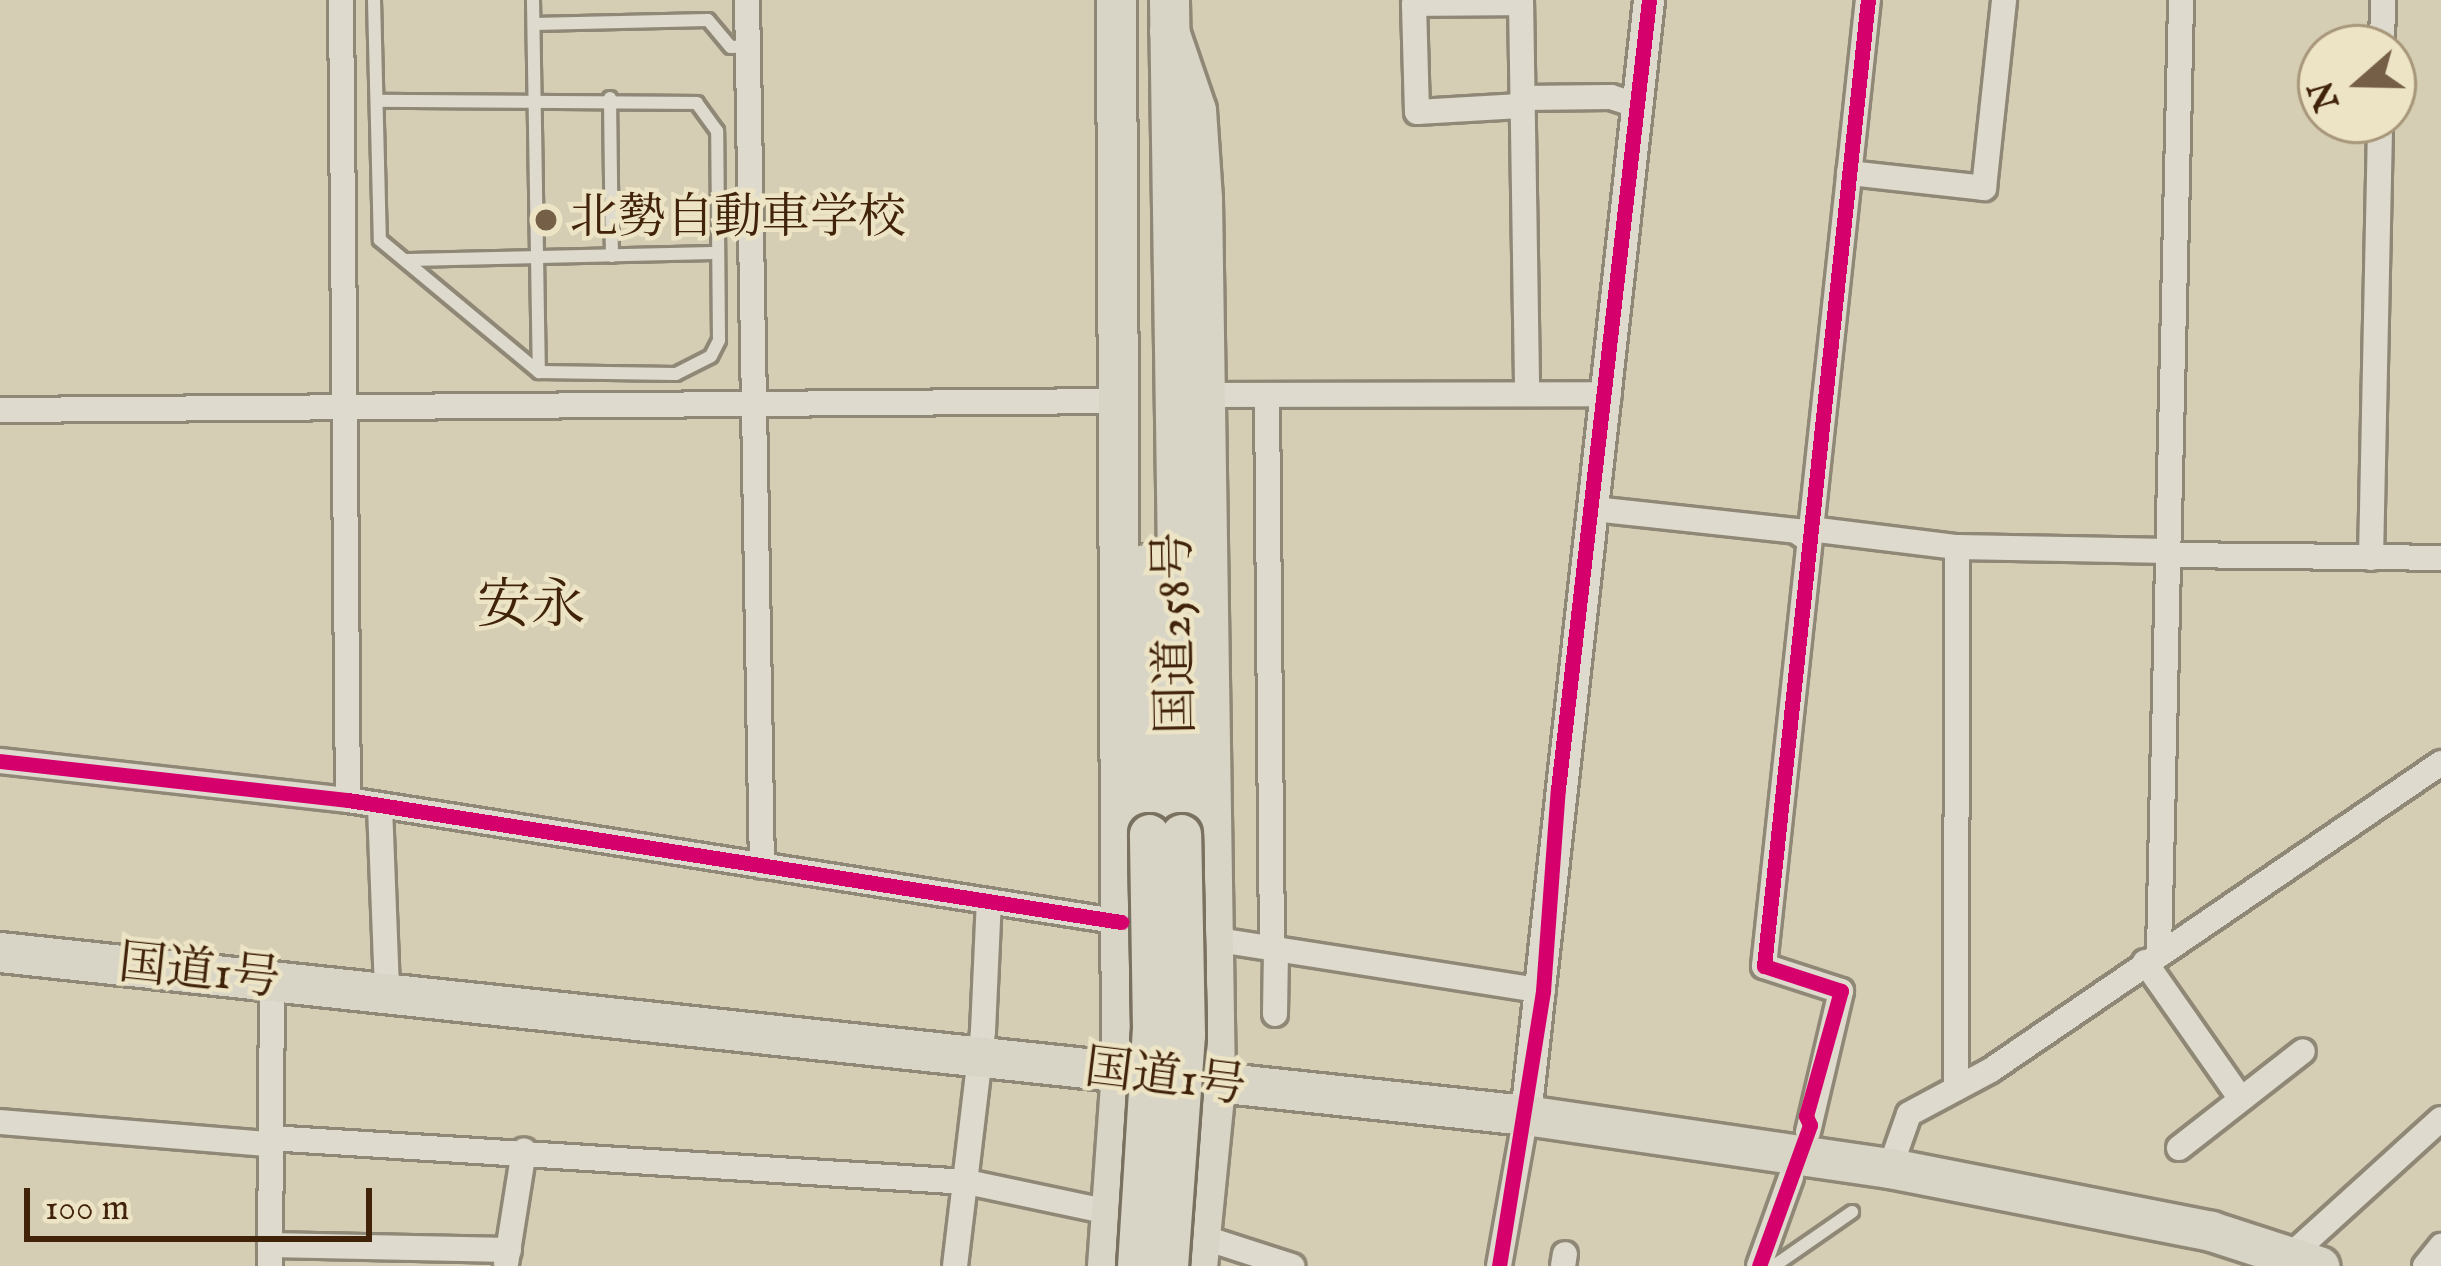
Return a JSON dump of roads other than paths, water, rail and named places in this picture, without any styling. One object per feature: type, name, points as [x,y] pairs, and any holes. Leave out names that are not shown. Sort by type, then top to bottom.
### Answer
[{"type":"highway","points":[[1107,1266],[1121,1073],[1116,0]]},
{"type":"highway","name":"国道258号","points":[[1132,0],[1165,834],[1185,1035],[1168,1266]]},
{"type":"highway","points":[[1169,16],[1196,110],[1204,395],[1215,1086],[1200,1252]]},
{"type":"highway","name":"国道258号","points":[[1137,1266],[1165,834],[1169,16]]},
{"type":"highway","name":"国道1号","points":[[0,952],[1215,1086],[1526,1115],[1890,1168],[2211,1232],[2296,1263]]},
{"type":"street","points":[[340,0],[348,800]]},
{"type":"street","points":[[747,0],[762,866]]},
{"type":"street","points":[[1499,1266],[1543,991],[1558,789],[1609,394],[1649,0]]},
{"type":"street","points":[[1808,1132],[1841,991],[1765,966],[1868,0]]},
{"type":"street","points":[[1849,173],[1984,188],[2004,0]]},
{"type":"street","points":[[2181,0],[2169,553],[2152,957],[2241,1099]]},
{"type":"street","points":[[1527,393],[1521,102],[1521,1],[1414,4],[1417,112],[1521,102],[1612,97],[1638,106]]},
{"type":"street","points":[[2371,558],[2380,144]]},
{"type":"street","points":[[1204,395],[1609,394]]},
{"type":"street","points":[[1267,396],[1275,1013]]},
{"type":"street","points":[[0,410],[751,400],[1117,401]]},
{"type":"street","points":[[1594,509],[1957,548],[2441,558]]},
{"type":"street","points":[[1956,1088],[1957,548]]},
{"type":"street","points":[[0,760],[348,800],[1121,922]]},
{"type":"street","points":[[1890,1168],[1909,1114],[1956,1088],[2441,764]]},
{"type":"street","points":[[380,807],[387,992]]},
{"type":"street","points":[[955,1266],[968,1182],[989,902]]},
{"type":"street","points":[[1212,939],[1543,991]]},
{"type":"street","points":[[272,981],[270,1256],[507,1258],[524,1150]]},
{"type":"street","points":[[2179,1148],[2303,1051]]},
{"type":"street","points":[[2296,1263],[2441,1119]]},
{"type":"street","points":[[0,1123],[270,1141],[524,1150],[968,1182],[1114,1213]]},
{"type":"street","points":[[1760,1266],[1791,1177]]},
{"type":"street","points":[[2426,1266],[2441,1246]]},
{"type":"street","points":[[1200,1252],[1292,1266]]},
{"type":"lane","points":[[374,0],[380,240],[539,372],[676,374],[711,356],[719,340],[717,131],[709,114],[678,97],[379,101]]},
{"type":"lane","points":[[533,0],[539,99],[539,372]]},
{"type":"lane","points":[[534,24],[708,20],[731,47],[748,46]]},
{"type":"lane","points":[[610,98],[612,256]]},
{"type":"lane","points":[[405,260],[718,253]]},
{"type":"lane","points":[[1774,1266],[1852,1212]]},
{"type":"place","name":"北勢自動車学校","points":[[546,220]]},
{"type":"district","name":"安永","points":[[531,608]]}]
